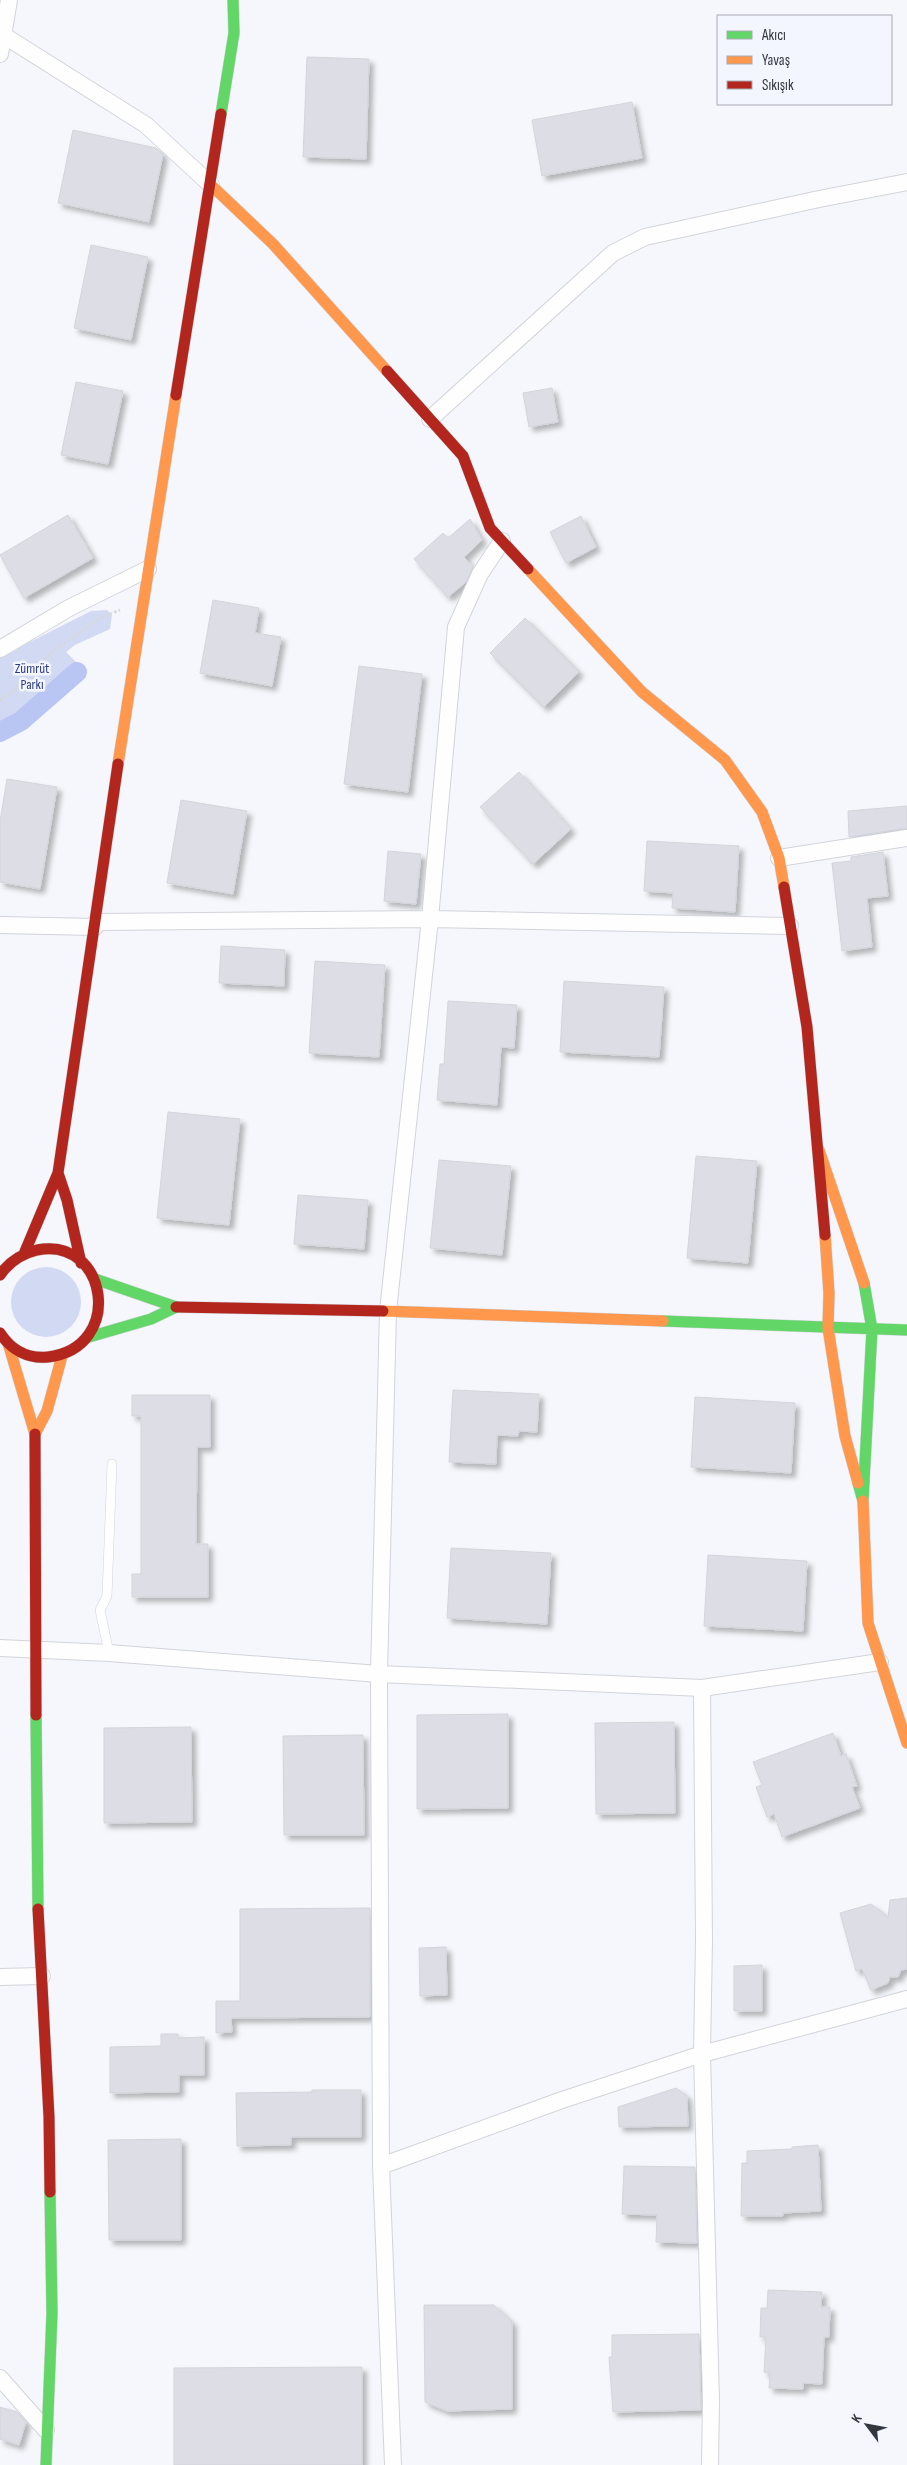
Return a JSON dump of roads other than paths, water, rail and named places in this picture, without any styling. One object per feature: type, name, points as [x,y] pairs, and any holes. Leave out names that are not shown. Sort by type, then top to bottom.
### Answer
[{"type":"street","points":[[0,54],[10,0]]},
{"type":"street","points":[[24,1254],[58,1173],[148,569],[234,33],[233,0]]},
{"type":"street","points":[[2,35],[146,125],[273,244],[463,456],[490,528],[642,692],[725,760],[762,812],[779,858],[807,1027],[819,1150],[829,1293],[828,1328],[845,1436],[864,1501]]},
{"type":"street","points":[[430,419],[613,254],[645,237],[818,199],[907,182]]},
{"type":"street","points":[[393,2465],[381,2166],[379,1674],[388,1311],[430,919],[456,626],[480,574],[502,541]]},
{"type":"street","points":[[0,649],[69,608],[148,569]]},
{"type":"street","points":[[779,858],[907,838]]},
{"type":"street","points":[[0,925],[430,919],[790,926]]},
{"type":"street","points":[[819,1150],[864,1284],[872,1329],[864,1501],[868,1624],[907,1743]]},
{"type":"street","points":[[58,1173],[67,1200],[81,1263]]},
{"type":"street","points":[[0,1333],[15,1350],[32,1357],[51,1359],[69,1354],[84,1343],[95,1328],[100,1310],[99,1292],[95,1279],[81,1263],[64,1252],[51,1249],[24,1254],[1,1272]]},
{"type":"street","points":[[95,1279],[119,1290],[148,1297],[176,1307],[388,1311],[907,1330]]},
{"type":"street","points":[[89,1337],[151,1319],[176,1307]]},
{"type":"street","points":[[8,1343],[35,1434],[37,1893],[49,2117],[52,2312],[46,2465]]},
{"type":"street","points":[[35,1434],[47,1411],[62,1356]]},
{"type":"street","points":[[0,1648],[110,1653],[379,1674],[702,1688],[880,1662]]},
{"type":"street","points":[[702,1688],[704,1941],[702,2054],[711,2401],[710,2465]]},
{"type":"street","points":[[0,1977],[42,1976]]},
{"type":"street","points":[[381,2166],[562,2100],[702,2054],[907,1999]]},
{"type":"street","points":[[0,2378],[46,2430]]},
{"type":"lane","points":[[110,1653],[100,1610],[106,1596],[112,1464]]},
{"type":"waterway","points":[[0,732],[21,721],[77,672]]},
{"type":"park label","name":"Zümrüt Parkı","points":[[32,676]]}]
